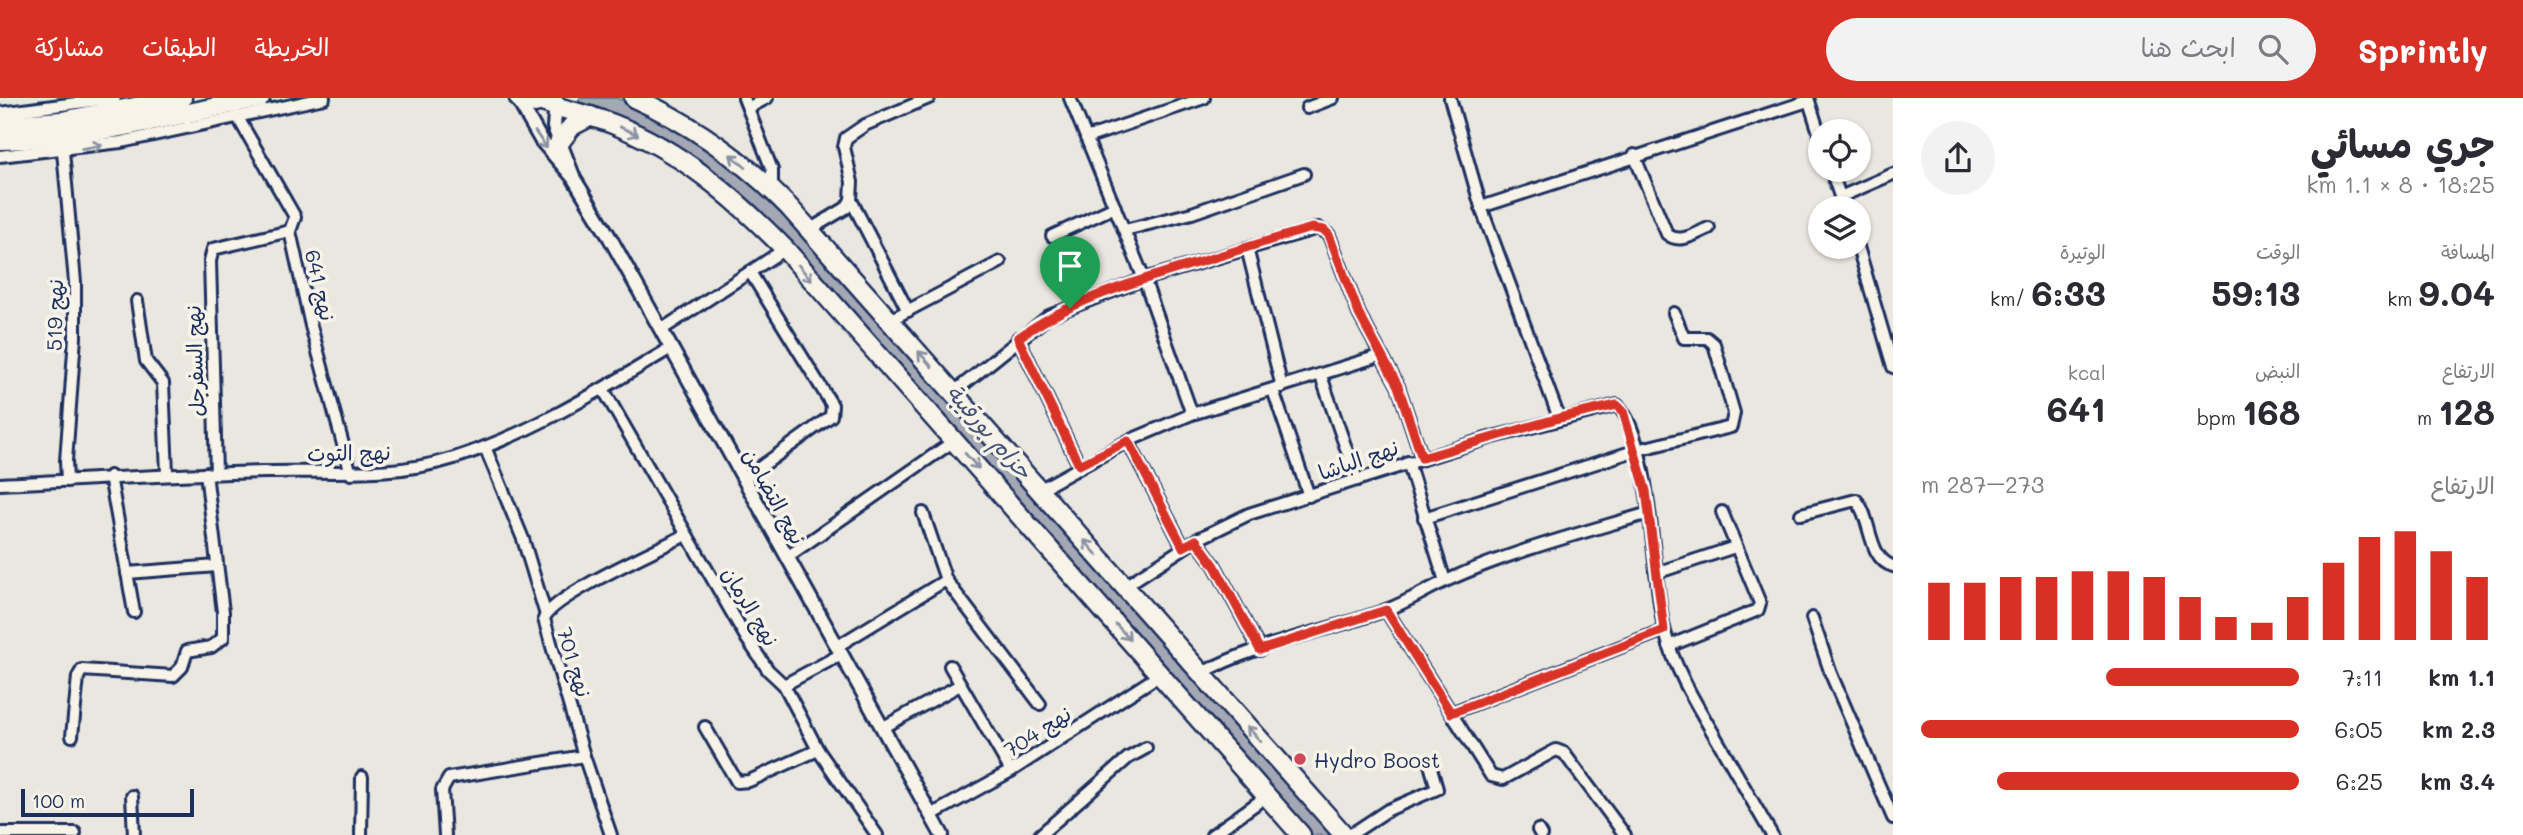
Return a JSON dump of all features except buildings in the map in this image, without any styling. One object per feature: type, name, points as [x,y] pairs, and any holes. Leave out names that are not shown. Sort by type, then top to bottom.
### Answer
[{"type":"highway","points":[[0,125],[62,121],[183,98]]},
{"type":"highway","points":[[0,140],[45,138],[260,98]]},
{"type":"highway","points":[[518,98],[529,103],[551,101],[639,136],[688,163],[728,193],[785,249],[1301,835]]},
{"type":"highway","points":[[634,98],[698,130],[772,190],[954,392],[1344,835]]},
{"type":"highway","points":[[559,143],[572,126],[591,117]]},
{"type":"highway","points":[[0,148],[28,146],[45,138]]},
{"type":"street","points":[[0,113],[115,98]]},
{"type":"street","points":[[0,156],[63,151],[146,138],[324,98]]},
{"type":"street","name":"نهج التضامن","points":[[518,98],[541,141],[573,177]]},
{"type":"street","points":[[767,98],[746,103],[772,170],[772,190]]},
{"type":"street","points":[[809,230],[846,208],[851,200],[852,181],[845,159],[846,138],[865,125],[929,98]]},
{"type":"street","points":[[1070,98],[1125,229],[1192,414]]},
{"type":"street","points":[[1086,138],[1204,98]]},
{"type":"street","points":[[1307,108],[1333,98]]},
{"type":"street","points":[[1450,98],[1482,207],[1559,418]]},
{"type":"street","points":[[1482,207],[1808,99],[1814,119]]},
{"type":"street","name":"نهج التضامن","points":[[551,101],[554,127],[573,177],[942,835]]},
{"type":"street","name":"نهج 641","points":[[237,116],[295,217],[289,231],[311,327],[351,474]]},
{"type":"street","name":"نهج 519","points":[[63,151],[75,282],[75,337],[66,461],[67,481]]},
{"type":"street","points":[[1634,155],[1667,234],[1682,239],[1709,228]]},
{"type":"street","points":[[1125,229],[1192,213],[1304,174]]},
{"type":"street","points":[[1842,196],[1893,174]]},
{"type":"street","points":[[851,200],[908,311]]},
{"type":"street","points":[[1052,236],[1115,206]]},
{"type":"street","points":[[954,392],[1018,338],[1049,316],[1144,279],[1312,228],[1324,230],[1379,356],[1398,386],[1422,458]]},
{"type":"street","name":"نهج السفرجل","points":[[72,736],[78,677],[82,670],[173,676],[182,667],[187,651],[220,642],[224,621],[217,566],[211,473],[210,261],[213,249],[289,231]]},
{"type":"street","points":[[1247,248],[1277,388],[1309,496]]},
{"type":"street","points":[[661,330],[785,249]]},
{"type":"street","points":[[1862,259],[1893,367]]},
{"type":"street","points":[[890,320],[1000,262]]},
{"type":"street","points":[[744,479],[831,416],[832,405],[750,272]]},
{"type":"street","points":[[138,301],[146,361],[163,383],[167,473]]},
{"type":"street","points":[[1424,518],[1637,450],[1726,430],[1734,422],[1714,344],[1702,337],[1684,338],[1674,313]]},
{"type":"street","points":[[1018,338],[1079,465]]},
{"type":"street","name":"نهج التوت","points":[[0,484],[167,473],[351,474],[421,466],[485,447],[603,389],[671,348]]},
{"type":"street","points":[[1039,490],[1079,465],[1192,414],[1379,356]]},
{"type":"street","points":[[1321,376],[1357,480]]},
{"type":"street","name":"نهج الرمان","points":[[603,389],[747,639],[768,670],[784,685],[818,750],[877,835]]},
{"type":"street","name":"نهج الباشا","points":[[1125,586],[1183,547],[1249,514],[1408,462],[1559,418],[1617,405],[1623,411],[1637,450],[1649,513],[1664,630],[1669,646],[1688,689],[1772,835]]},
{"type":"street","points":[[787,556],[954,441]]},
{"type":"street","points":[[1128,441],[1183,547]]},
{"type":"street","points":[[485,447],[523,539],[545,612]]},
{"type":"street","points":[[1408,462],[1446,581]]},
{"type":"street","points":[[110,476],[134,612]]},
{"type":"street","points":[[1801,514],[1856,500],[1878,554],[1884,563],[1893,566]]},
{"type":"street","points":[[1669,646],[1759,610],[1760,603],[1722,512]]},
{"type":"street","points":[[923,513],[946,580],[1040,704]]},
{"type":"street","points":[[1200,674],[1225,660],[1386,610],[1425,594],[1446,581],[1649,513]]},
{"type":"street","name":"نهج 701","points":[[611,835],[544,627],[545,612],[565,597],[686,535]]},
{"type":"street","points":[[1196,540],[1215,566],[1260,650]]},
{"type":"street","points":[[1656,573],[1735,547]]},
{"type":"street","points":[[127,573],[217,566]]},
{"type":"street","points":[[784,685],[946,580]]},
{"type":"street","points":[[1386,610],[1491,776],[1503,779],[1556,750],[1564,753],[1619,833]]},
{"type":"street","points":[[1812,618],[1835,686],[1893,818]]},
{"type":"street","points":[[1451,713],[1664,630]]},
{"type":"street","points":[[950,666],[1011,771]]},
{"type":"street","name":"نهج 704","points":[[931,815],[1011,771],[1161,674]]},
{"type":"street","points":[[881,728],[960,685]]},
{"type":"street","points":[[705,727],[732,779],[737,782],[749,781],[818,750]]},
{"type":"street","points":[[1040,835],[1128,758],[1146,748]]},
{"type":"street","points":[[445,835],[442,790],[449,778],[584,756]]},
{"type":"street","points":[[1350,835],[1388,810],[1437,789],[1431,768]]},
{"type":"street","points":[[361,835],[362,777]]},
{"type":"street","points":[[132,796],[134,835]]},
{"type":"street","points":[[1212,835],[1267,796]]},
{"type":"street","points":[[0,833],[75,833]]},
{"type":"shaded area","points":[[580,98],[617,98],[635,105],[708,145],[776,203],[1334,835],[1310,835],[774,228],[606,113],[578,102]]},
{"type":"place","name":"Hydro Boost","points":[[1300,759]]},
{"type":"route","points":[[1312,228],[1324,230],[1329,235],[1359,314],[1379,356],[1398,386],[1422,458],[1559,418],[1617,405],[1623,411],[1637,450],[1646,491],[1664,630],[1451,713],[1386,610],[1260,650],[1215,566],[1196,540],[1183,547],[1128,441],[1079,465],[1048,395],[1018,338],[1049,316],[1070,308],[1144,279],[1284,236],[1312,228]]},
{"type":"water label","name":"حزام بورقيبة","points":[[990,431]]}]
